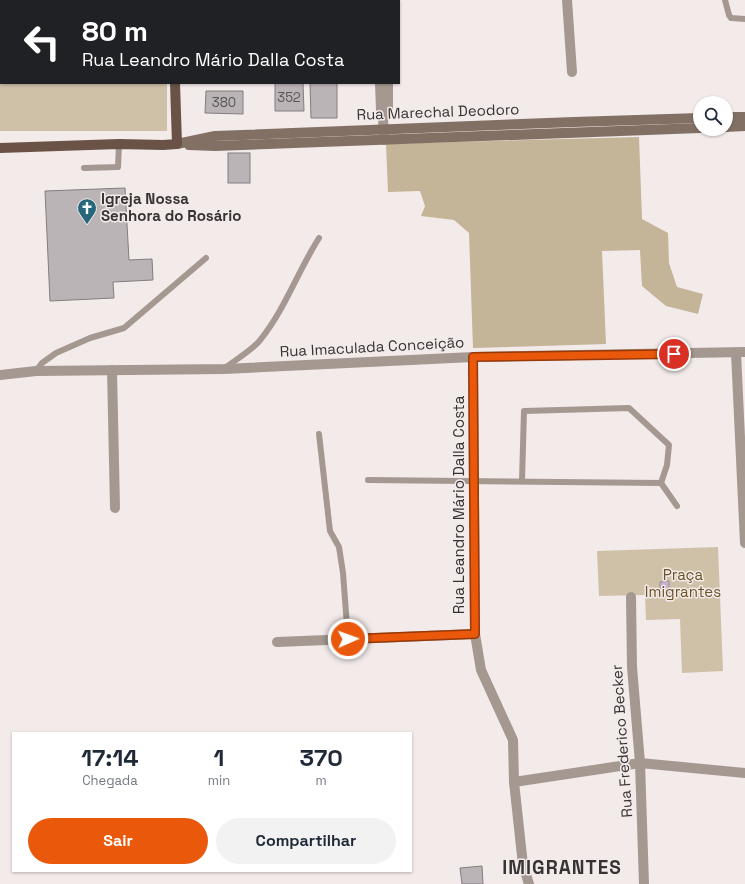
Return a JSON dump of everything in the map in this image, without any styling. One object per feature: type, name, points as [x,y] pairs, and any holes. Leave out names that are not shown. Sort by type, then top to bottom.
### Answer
[{"type":"main road","points":[[175,84],[177,144]]},
{"type":"main road","name":"Rua Marechal Deodoro","points":[[0,148],[119,144],[177,144]]},
{"type":"street","points":[[567,0],[572,72]]},
{"type":"street","points":[[380,84],[384,135]]},
{"type":"street","points":[[383,118],[388,109],[388,84]]},
{"type":"street","points":[[733,118],[745,117]]},
{"type":"street","name":"Rua Marechal Deodoro","points":[[177,144],[215,146],[574,122],[693,118]]},
{"type":"street","points":[[733,127],[745,126]]},
{"type":"street","name":"Rua Marechal Deodoro","points":[[384,135],[693,128]]},
{"type":"street","points":[[740,353],[745,543]]},
{"type":"street","name":"Rua Imaculada Conceição","points":[[0,375],[36,371],[224,369],[473,357],[740,353]]},
{"type":"street","name":"Rua Leandro Mário Dalla Costa","points":[[473,357],[475,634],[481,670],[513,740],[514,782],[523,864],[529,884]]},
{"type":"street","points":[[112,370],[115,508]]},
{"type":"street","name":"Rua Frederico Becker","points":[[631,597],[632,667],[640,763],[644,884]]},
{"type":"street","points":[[277,642],[475,634]]},
{"type":"street","points":[[514,782],[640,763],[745,773]]},
{"type":"lane","points":[[725,0],[729,15],[732,18],[745,19]]},
{"type":"lane","points":[[84,168],[118,167],[119,144]]},
{"type":"lane","points":[[224,369],[260,340],[284,303],[307,256],[319,238]]},
{"type":"lane","points":[[36,371],[42,363],[56,353],[90,338],[124,328],[206,258]]},
{"type":"lane","points":[[522,482],[524,411],[629,408],[669,445],[667,465],[661,483]]},
{"type":"lane","points":[[319,434],[330,531],[339,547],[344,573],[348,639]]},
{"type":"lane","points":[[368,480],[661,483]]},
{"type":"lane","points":[[661,483],[677,506]]},
{"type":"green space","points":[[0,84],[167,84],[167,131],[0,131]]},
{"type":"green space","name":"Praça Imigrantes","points":[[718,547],[723,671],[682,673],[680,619],[646,620],[645,595],[599,596],[597,551]]},
{"type":"shaded area","points":[[639,137],[642,219],[668,233],[669,263],[677,287],[703,294],[698,314],[666,306],[642,286],[640,250],[602,251],[606,344],[473,348],[469,233],[454,220],[421,216],[425,206],[420,191],[388,192],[386,144]]},
{"type":"shaded area","points":[[669,581],[669,593],[660,592],[660,582]]},
{"type":"building","points":[[275,84],[303,84],[304,111],[275,111]]},
{"type":"building","points":[[310,84],[337,84],[337,118],[311,118]]},
{"type":"building","points":[[206,91],[243,91],[243,114],[205,113]]},
{"type":"building","points":[[228,153],[250,153],[250,183],[228,183]]},
{"type":"building","name":"Igreja Nossa Senhora do Rosário","points":[[125,188],[129,260],[152,259],[153,280],[113,282],[114,298],[50,301],[45,191]]},
{"type":"building","points":[[482,866],[483,884],[462,884],[460,868]]},
{"type":"place","name":"Igreja Nossa Senhora do Rosário","points":[[87,225]]},
{"type":"district","name":"IMIGRANTES","points":[[562,867]]},
{"type":"route","points":[[348,639],[475,634],[473,357],[674,354]]}]
